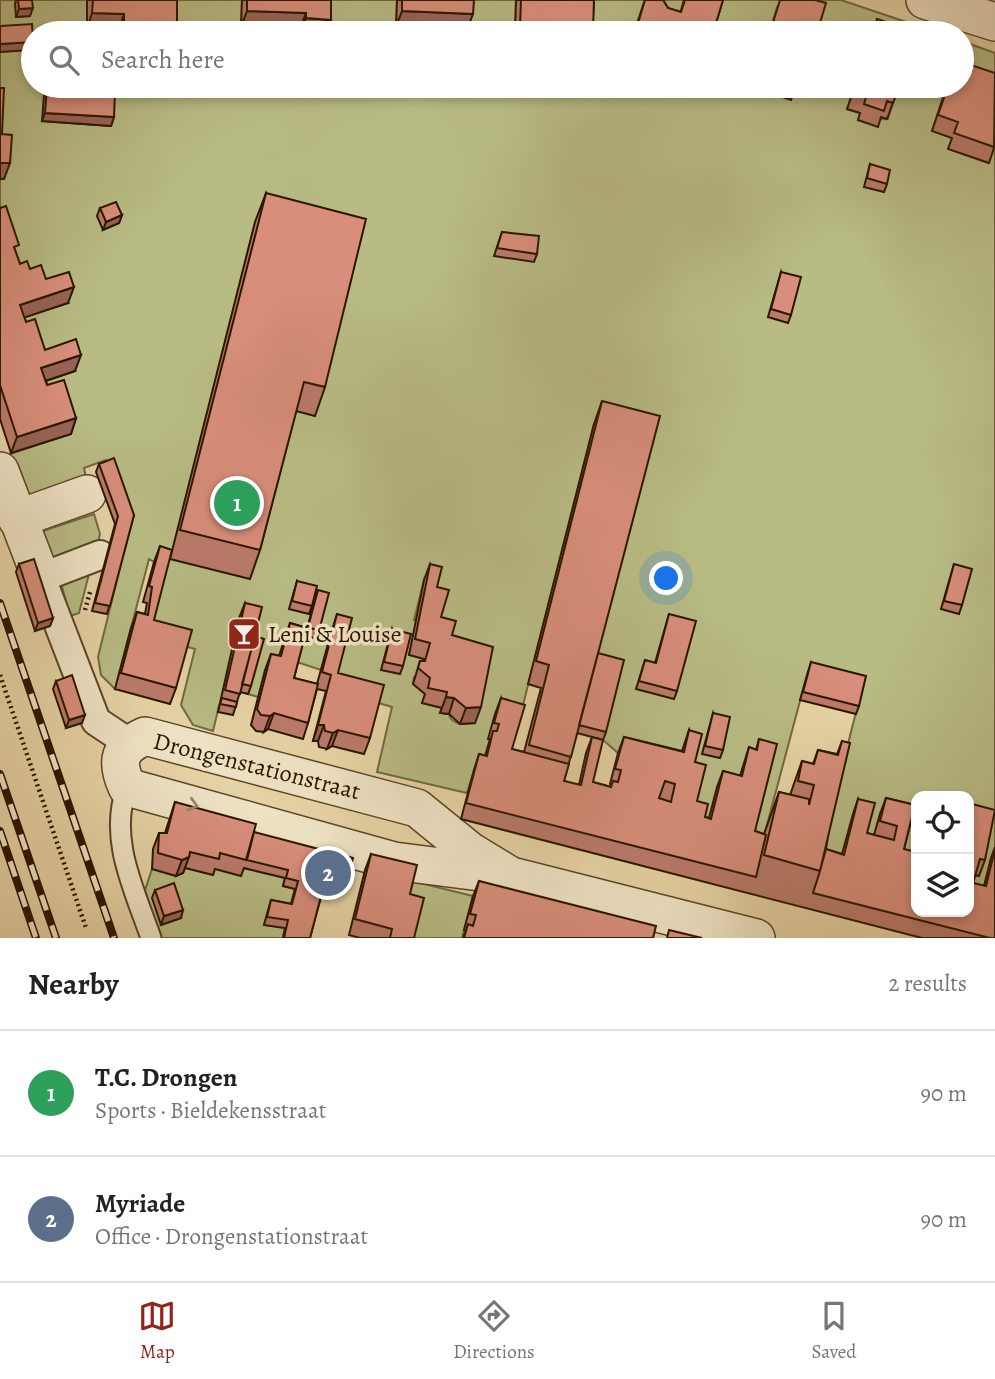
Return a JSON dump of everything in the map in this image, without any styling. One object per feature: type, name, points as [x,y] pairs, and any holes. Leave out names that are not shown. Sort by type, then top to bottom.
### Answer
[{"type":"street","points":[[925,0],[995,22]]},
{"type":"street","points":[[0,471],[96,721],[129,743]]},
{"type":"street","points":[[17,519],[87,494]]},
{"type":"street","points":[[38,571],[100,555]]},
{"type":"street","name":"Drongenstationstraat","points":[[511,876],[470,851],[416,808],[145,736],[129,743],[121,755],[119,770],[127,787],[394,861],[511,876],[756,938]]},
{"type":"lane","points":[[127,787],[120,807],[120,846],[151,938]]},
{"type":"path","points":[[0,676],[86,928]]},
{"type":"green space","points":[[0,0],[87,0],[87,21],[21,21],[21,44],[0,34]]},
{"type":"green space","points":[[158,0],[242,0],[241,21],[166,21]]},
{"type":"green space","points":[[326,0],[397,0],[396,21],[325,21]]},
{"type":"green space","points":[[469,0],[516,0],[515,21],[468,21]]},
{"type":"green space","points":[[589,0],[684,0],[677,21],[665,21],[643,5],[638,21],[588,21]]},
{"type":"green space","points":[[690,0],[841,0],[903,21],[798,21],[777,7],[773,21],[704,21]]},
{"type":"green space","points":[[974,45],[995,53],[995,91],[974,84]]},
{"type":"green space","points":[[21,50],[21,98],[851,98],[847,109],[860,113],[858,120],[888,119],[894,98],[943,98],[932,131],[952,138],[949,149],[988,163],[995,144],[995,859],[991,859],[981,902],[974,900],[974,875],[978,876],[974,852],[974,791],[911,791],[911,861],[880,814],[874,837],[838,871],[817,865],[863,685],[808,671],[760,851],[736,792],[705,835],[678,768],[618,753],[603,740],[621,668],[593,661],[594,424],[519,721],[493,740],[481,772],[474,770],[467,793],[377,772],[392,707],[332,689],[332,630],[321,670],[297,662],[275,672],[258,697],[248,694],[261,647],[219,706],[213,731],[193,725],[181,705],[195,649],[148,636],[154,562],[149,559],[115,689],[101,675],[98,657],[131,523],[111,466],[106,460],[84,468],[86,477],[16,501],[1,457],[70,434],[36,384],[75,371],[39,366],[14,321],[68,303],[24,285],[0,222],[0,179],[4,179],[6,151],[0,150],[0,52]],"holes":[[[424,580],[469,722],[456,722],[449,714],[441,713],[442,708],[422,703],[425,694],[413,684],[414,677],[419,677],[424,659],[409,654],[418,621],[414,620]]]},
{"type":"green space","points":[[94,514],[100,534],[97,547],[53,562],[43,531]]},
{"type":"green space","points":[[89,574],[79,613],[70,616],[61,583]]},
{"type":"green space","points":[[184,868],[243,868],[285,878],[283,886],[295,889],[289,912],[269,908],[264,925],[285,928],[283,938],[160,938],[145,890],[152,869],[176,876]]},
{"type":"green space","points":[[412,881],[473,896],[462,938],[412,938],[404,910]]},
{"type":"building","points":[[18,0],[32,0],[33,8],[19,9]]},
{"type":"building","points":[[93,0],[177,0],[177,21],[124,21],[124,14],[92,13]]},
{"type":"building","points":[[247,0],[331,0],[331,20],[306,18],[306,13],[247,11]]},
{"type":"building","points":[[402,0],[474,0],[473,14],[402,11]]},
{"type":"building","points":[[521,0],[594,0],[593,21],[520,21]]},
{"type":"building","points":[[645,0],[663,0],[668,8],[681,12],[685,0],[723,0],[717,21],[639,21]]},
{"type":"building","points":[[780,0],[815,0],[826,3],[821,21],[773,21]]},
{"type":"building","points":[[21,25],[21,43],[0,44],[0,26]]},
{"type":"building","points":[[974,66],[995,73],[994,147],[954,133],[958,122],[938,115],[944,98],[974,98]]},
{"type":"building","points":[[0,88],[4,88],[2,134],[12,135],[10,163],[0,163]]},
{"type":"building","points":[[46,98],[115,98],[114,117],[45,113]]},
{"type":"building","points":[[866,98],[895,98],[893,103],[887,101],[884,111],[864,104]]},
{"type":"building","points":[[870,164],[890,170],[887,184],[867,178]]},
{"type":"building","points":[[266,193],[366,219],[325,387],[304,382],[260,550],[180,530]]},
{"type":"building","points":[[116,202],[122,215],[106,222],[100,208]]},
{"type":"building","points":[[6,206],[19,245],[14,247],[20,264],[27,261],[30,269],[41,265],[46,279],[69,272],[74,287],[20,305],[26,322],[35,319],[45,350],[76,339],[81,355],[41,368],[47,385],[64,380],[76,418],[17,437],[0,385],[0,208]]},
{"type":"building","points":[[502,232],[539,236],[537,254],[497,248]]},
{"type":"building","points":[[781,272],[801,277],[791,315],[771,309]]},
{"type":"building","points":[[602,401],[660,416],[571,757],[529,745],[549,665],[536,661]]},
{"type":"building","points":[[114,458],[134,515],[110,606],[95,603],[118,516],[99,464]]},
{"type":"building","points":[[160,546],[172,550],[154,620],[192,630],[176,688],[121,673],[137,612],[148,615],[152,587],[149,586]]},
{"type":"building","points":[[34,559],[53,618],[38,623],[19,564]]},
{"type":"building","points":[[430,564],[442,567],[437,587],[449,590],[441,617],[456,621],[452,635],[493,647],[481,707],[466,708],[454,698],[446,697],[447,692],[428,688],[430,678],[418,668],[420,661],[425,661],[430,643],[415,639]]},
{"type":"building","points":[[954,564],[972,569],[962,605],[944,601]]},
{"type":"building","points":[[297,581],[317,586],[312,606],[292,601]]},
{"type":"building","points":[[318,590],[329,593],[319,631],[308,627]]},
{"type":"building","points":[[245,603],[262,607],[240,694],[225,690]]},
{"type":"building","points":[[337,614],[352,618],[338,673],[384,685],[370,738],[338,730],[333,733],[325,731],[324,725],[318,725],[331,675],[322,672]]},
{"type":"building","points":[[669,614],[696,621],[677,691],[639,681],[645,660],[656,663]]},
{"type":"building","points":[[290,623],[307,628],[294,678],[318,684],[308,723],[274,713],[270,716],[261,715],[257,709],[271,654],[281,656]]},
{"type":"building","points":[[392,629],[411,634],[403,666],[384,662]]},
{"type":"building","points":[[255,636],[264,639],[251,686],[242,684]]},
{"type":"building","points":[[598,653],[624,660],[606,732],[579,725]]},
{"type":"building","points":[[811,662],[866,676],[859,706],[803,692]]},
{"type":"building","points":[[72,675],[85,715],[69,720],[56,681]]},
{"type":"building","points":[[222,698],[237,702],[236,707],[220,704]]},
{"type":"building","points":[[501,698],[525,705],[512,749],[569,764],[564,781],[581,785],[592,737],[603,740],[593,782],[611,787],[613,781],[618,782],[621,770],[615,769],[624,737],[684,752],[689,730],[702,734],[695,762],[706,765],[697,801],[708,804],[705,817],[711,819],[723,771],[742,776],[749,747],[757,750],[759,739],[777,744],[755,831],[766,835],[756,877],[466,803],[479,754],[487,756],[493,731],[497,731],[499,724],[494,723]],"holes":[[[665,781],[675,784],[671,802],[659,798]]]},
{"type":"building","points":[[713,713],[730,717],[723,750],[705,746]]},
{"type":"building","points":[[842,741],[850,743],[820,871],[764,855],[779,792],[809,799],[809,805],[814,785],[798,781],[802,761],[814,764],[818,750],[838,755]]},
{"type":"building","points":[[886,798],[911,804],[911,821],[904,849],[911,851],[911,917],[974,917],[974,883],[986,886],[995,849],[995,938],[813,893],[826,849],[844,855],[858,799],[875,803],[867,833],[894,840],[897,826],[880,821]]},
{"type":"building","points":[[175,802],[256,824],[246,860],[220,853],[219,859],[190,852],[189,857],[182,860],[158,853],[159,833],[167,833]]},
{"type":"building","points":[[974,805],[995,810],[985,860],[980,859],[974,880]]},
{"type":"building","points":[[254,832],[353,858],[346,883],[326,877],[310,938],[284,938],[288,920],[267,917],[271,900],[292,904],[298,881],[286,878],[288,870],[247,860]]},
{"type":"building","points":[[371,854],[417,865],[410,894],[424,898],[414,938],[390,938],[392,929],[355,919]]},
{"type":"building","points":[[479,881],[656,926],[653,938],[464,938],[468,924],[473,926],[476,915],[470,914]]},
{"type":"building","points":[[174,883],[183,910],[164,916],[155,890]]},
{"type":"building","points":[[669,930],[702,938],[667,938]]},
{"type":"railway","points":[[0,603],[114,938]]},
{"type":"railway","points":[[0,774],[56,938]]},
{"type":"railway","points":[[0,831],[36,938]]},
{"type":"place","name":"T.C. Drongen","points":[[237,503]]},
{"type":"place","name":"Leni & Louise","points":[[244,634]]},
{"type":"place","name":"Myriade","points":[[328,873]]}]
